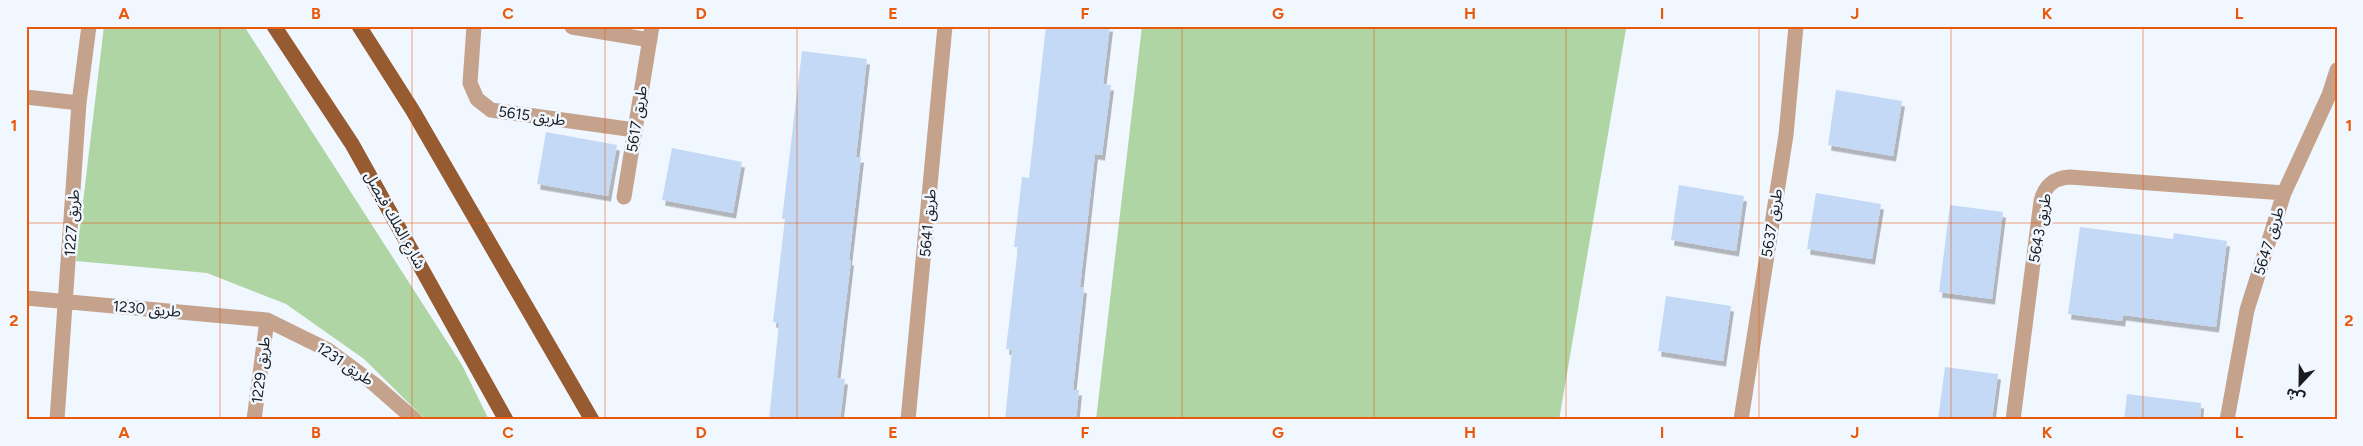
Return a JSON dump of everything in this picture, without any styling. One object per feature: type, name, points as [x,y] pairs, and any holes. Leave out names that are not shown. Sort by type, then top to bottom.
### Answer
[{"type":"main road","name":"شارع الملك فيصل","points":[[274,26],[352,144],[506,420]]},
{"type":"main road","points":[[359,26],[413,111],[592,420]]},
{"type":"street","name":"طريق 1227","points":[[56,420],[67,301],[79,103],[89,26]]},
{"type":"street","name":"طريق 5615","points":[[474,26],[470,83],[477,99],[491,110],[635,130]]},
{"type":"street","name":"طريق 5617","points":[[572,26],[651,33],[624,197]]},
{"type":"street","name":"طريق 5641","points":[[908,420],[945,26]]},
{"type":"street","name":"طريق 5637","points":[[1741,420],[1786,135],[1796,26]]},
{"type":"street","name":"طريق 5647","points":[[2227,420],[2247,310],[2284,193],[2333,95],[2337,70]]},
{"type":"street","points":[[26,97],[79,103]]},
{"type":"street","name":"طريق 5643","points":[[2013,420],[2041,201],[2043,191],[2050,183],[2060,178],[2070,177],[2284,193]]},
{"type":"street","name":"طريق 1230","points":[[26,298],[267,320]]},
{"type":"street","name":"طريق 1229","points":[[254,420],[267,320]]},
{"type":"street","name":"طريق 1231","points":[[267,320],[328,350],[374,384],[415,420]]},
{"type":"green space","points":[[104,26],[244,26],[462,365],[489,420],[426,420],[364,359],[286,304],[207,273],[76,261]]},
{"type":"green space","points":[[1142,26],[1606,26],[1626,29],[1559,420],[1096,420]]},
{"type":"building","points":[[1046,26],[1110,26],[1103,84],[1111,85],[1102,155],[1095,154],[1080,287],[1084,288],[1073,390],[1079,390],[1076,420],[1005,420],[1012,350],[1006,349],[1018,247],[1014,247],[1022,177],[1029,178]]},
{"type":"building","points":[[802,51],[867,59],[856,157],[861,157],[837,378],[845,379],[840,420],[769,420],[779,323],[773,322],[785,219],[782,219]]},
{"type":"building","points":[[1836,90],[1902,101],[1893,156],[1828,145]]},
{"type":"building","points":[[546,132],[617,145],[608,196],[537,184]]},
{"type":"building","points":[[672,148],[742,162],[733,213],[662,200]]},
{"type":"building","points":[[1679,185],[1744,196],[1736,251],[1671,240]]},
{"type":"building","points":[[1816,193],[1881,204],[1872,259],[1807,249]]},
{"type":"building","points":[[1950,205],[2003,212],[1992,299],[1939,292]]},
{"type":"building","points":[[2080,227],[2173,239],[2174,233],[2227,241],[2216,327],[2123,315],[2122,321],[2068,314]]},
{"type":"building","points":[[1666,296],[1731,306],[1723,361],[1658,351]]},
{"type":"building","points":[[1945,367],[1998,374],[1992,420],[1938,420]]},
{"type":"building","points":[[2127,394],[2201,403],[2200,420],[2124,420]]}]
